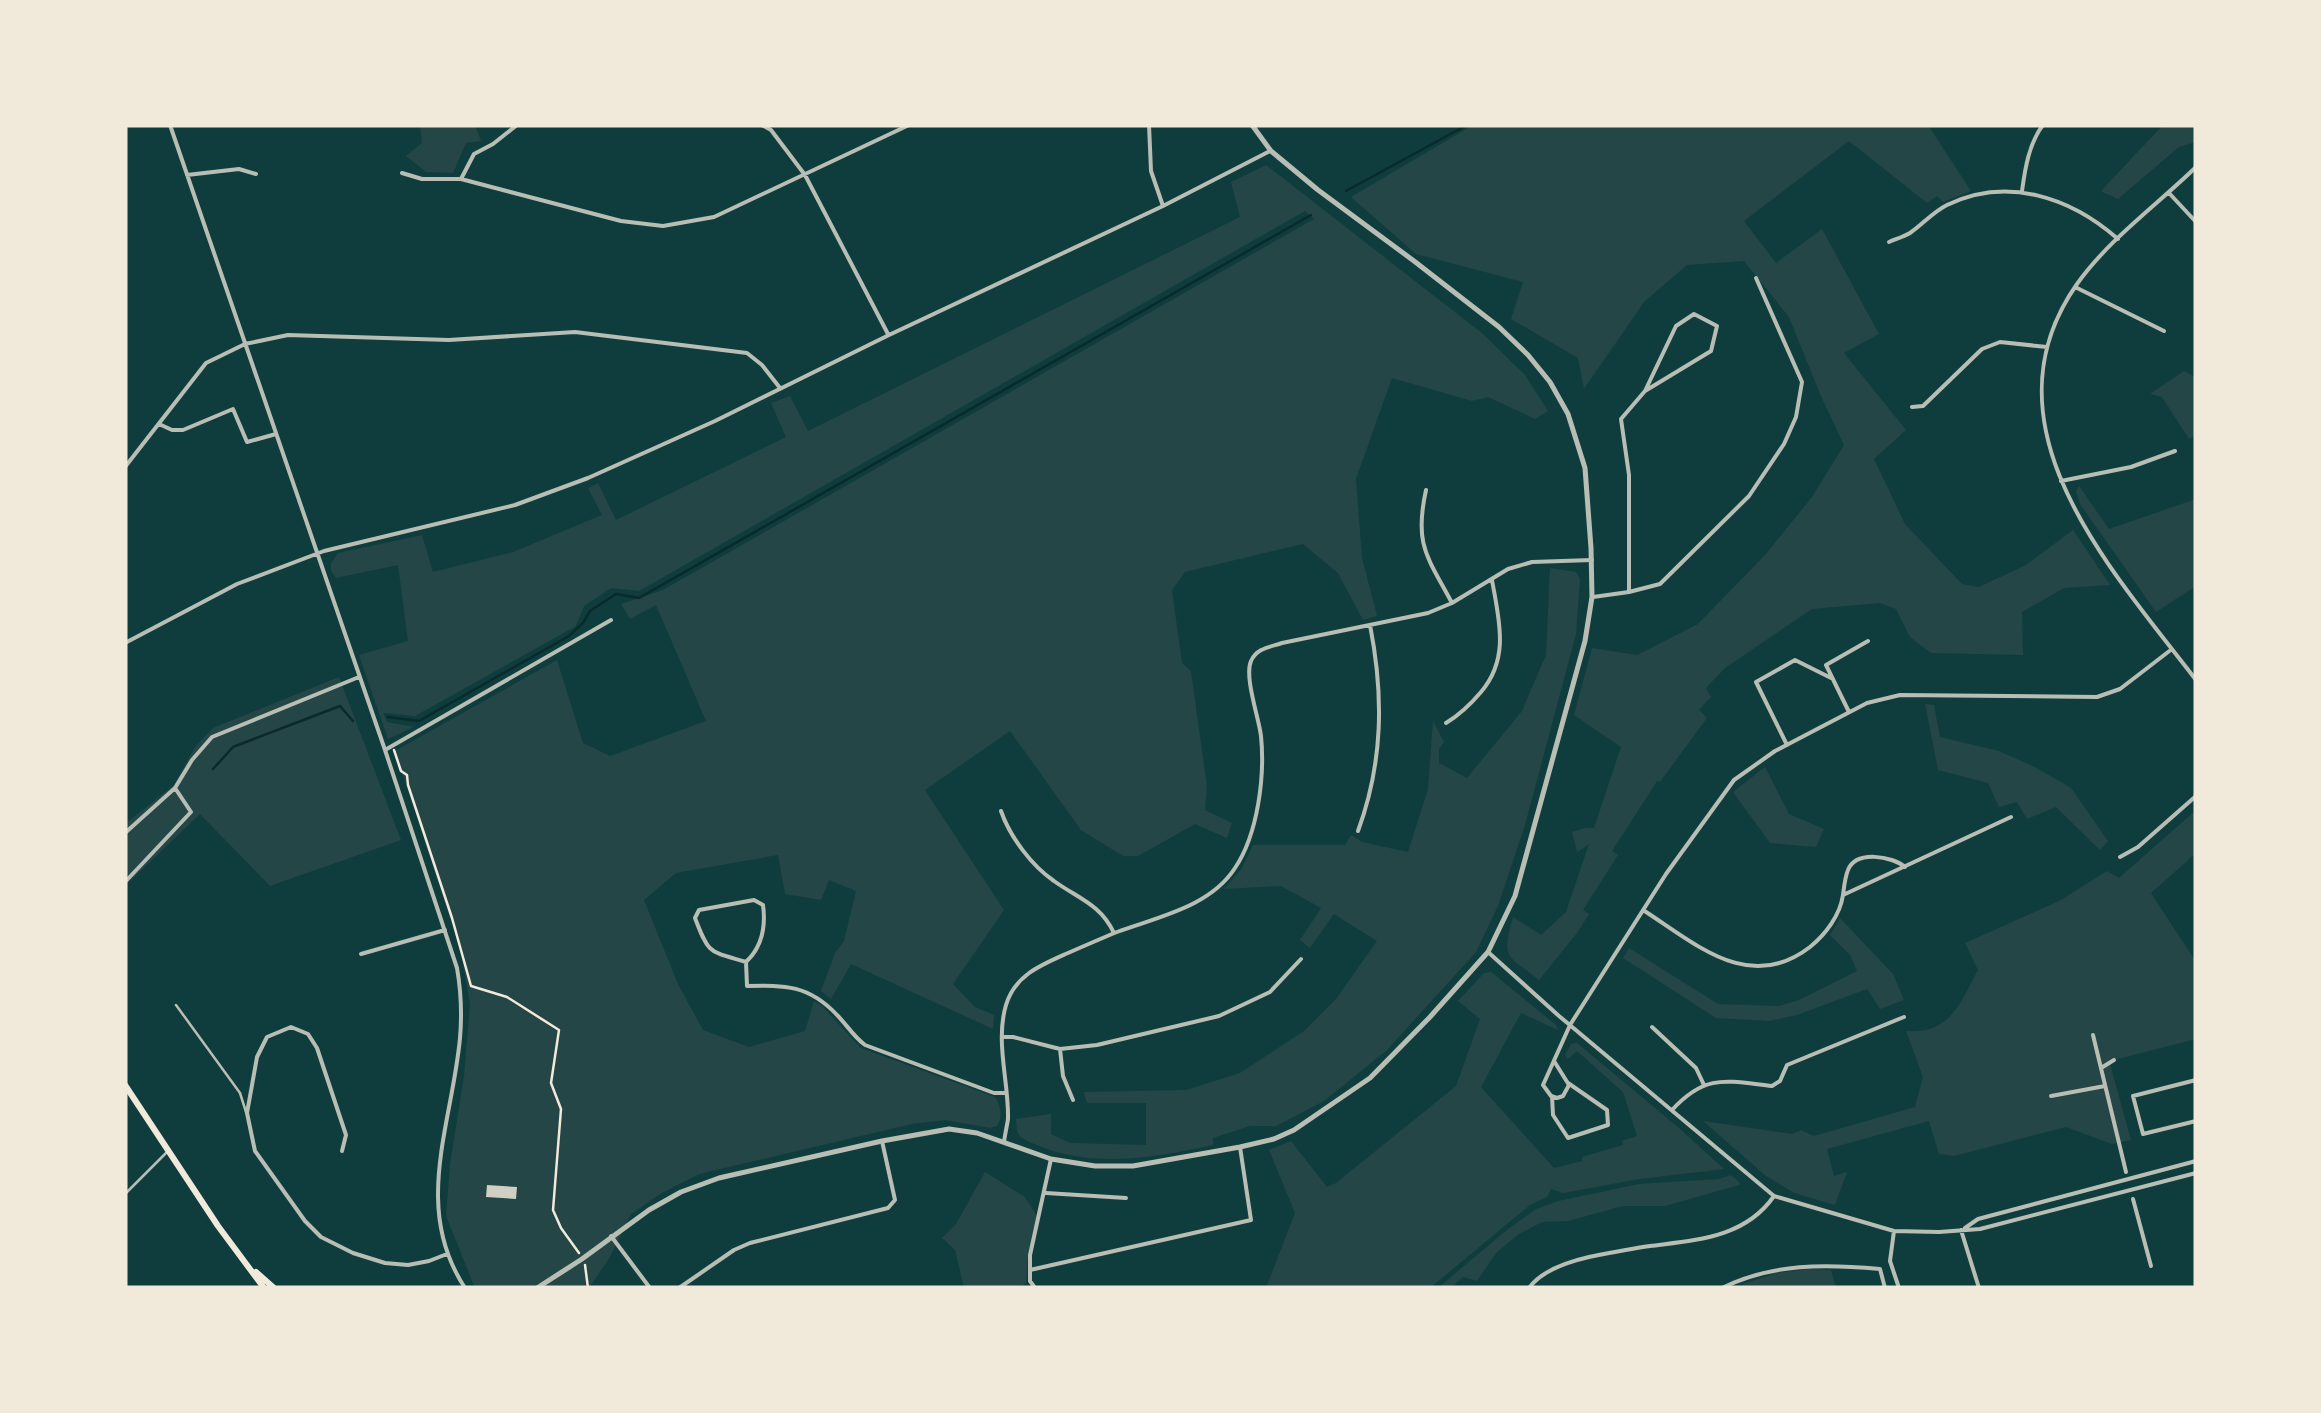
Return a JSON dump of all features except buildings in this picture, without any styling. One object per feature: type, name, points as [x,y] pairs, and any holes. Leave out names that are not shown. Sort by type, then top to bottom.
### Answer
[{"type":"main road","points":[[125,1086],[264,1288]]},
{"type":"main road","points":[[248,1266],[274,1288]]},
{"type":"street","points":[[170,125],[386,750],[457,968],[460,1038],[436,1190],[446,1254],[465,1288]]},
{"type":"street","points":[[462,180],[474,154],[517,125]]},
{"type":"street","points":[[762,125],[772,130],[805,174],[889,335]]},
{"type":"street","points":[[402,173],[422,179],[462,180],[621,221],[662,226],[714,217],[910,125]]},
{"type":"street","points":[[1149,125],[1151,171],[1163,206]]},
{"type":"street","points":[[537,1288],[680,1192],[719,1178],[882,1141],[949,1129],[977,1133],[1051,1158],[1094,1166],[1133,1166],[1240,1148],[1274,1138],[1294,1130],[1370,1078],[1488,952],[1515,896],[1584,641],[1592,597],[1585,468],[1568,414],[1550,382],[1528,355],[1414,260],[1318,190],[1271,150],[1252,125]]},
{"type":"street","points":[[2022,191],[2028,157],[2042,125]]},
{"type":"street","points":[[125,642],[237,584],[317,554],[515,505],[588,478],[1163,206],[1271,150]]},
{"type":"street","points":[[2196,166],[2075,287],[2047,347],[2041,376],[2042,422],[2050,456],[2078,518],[2196,680]]},
{"type":"street","points":[[186,175],[239,170],[256,174]]},
{"type":"street","points":[[1888,242],[1907,234],[1942,207],[1969,195],[2022,191],[2080,212],[2118,240]]},
{"type":"street","points":[[2169,193],[2196,222]]},
{"type":"street","points":[[1592,597],[1660,584],[1749,496],[1784,444],[1796,416],[1802,382],[1756,278]]},
{"type":"street","points":[[2075,287],[2164,331]]},
{"type":"street","points":[[1629,592],[1630,475],[1621,420],[1645,392],[1676,326],[1694,314],[1717,326],[1712,351],[1645,392]]},
{"type":"street","points":[[125,467],[206,362],[246,344],[288,335],[449,340],[575,332],[747,353],[780,388]]},
{"type":"street","points":[[1912,408],[1923,406],[1982,349],[2000,342],[2047,347]]},
{"type":"street","points":[[158,424],[183,430],[234,409],[247,442],[276,434]]},
{"type":"street","points":[[2060,482],[2131,467],[2175,451]]},
{"type":"street","points":[[1426,490],[1420,518],[1422,545],[1452,603]]},
{"type":"street","points":[[1004,1142],[1008,1118],[1002,1037],[1006,1004],[1017,983],[1034,968],[1187,907],[1222,884],[1244,853],[1261,794],[1261,738],[1248,670],[1252,657],[1282,643],[1428,614],[1508,569],[1532,562],[1592,560]]},
{"type":"street","points":[[1446,723],[1464,713],[1488,685],[1501,654],[1492,580]]},
{"type":"street","points":[[386,750],[612,620]]},
{"type":"street","points":[[1358,831],[1378,758],[1378,668],[1370,625]]},
{"type":"street","points":[[1850,712],[1826,665],[1868,641]]},
{"type":"street","points":[[1568,1082],[1563,1096],[1557,1098],[1543,1085],[1570,1025],[1666,874],[1734,780],[1787,744],[1866,703],[1900,695],[2097,697],[2120,689],[2172,648]]},
{"type":"street","points":[[1787,744],[1756,682],[1796,660],[1833,679]]},
{"type":"street","points":[[125,833],[175,788],[212,738],[359,677]]},
{"type":"street","points":[[125,882],[191,812],[175,788]]},
{"type":"street","points":[[2120,857],[2138,848],[2196,796]]},
{"type":"street","points":[[1001,812],[1034,863],[1101,912],[1114,933]]},
{"type":"street","points":[[1843,895],[2011,817]]},
{"type":"street","points":[[1643,910],[1715,957],[1735,964],[1772,966],[1794,959],[1816,942],[1842,905],[1848,869],[1856,861],[1865,857],[1897,860],[1905,867]]},
{"type":"street","points":[[746,962],[713,953],[706,946],[696,918],[699,910],[754,900],[763,905],[760,942],[746,962],[746,986],[774,985],[814,994],[865,1044],[994,1093],[1006,1093]]},
{"type":"street","points":[[360,954],[445,930]]},
{"type":"street","points":[[1488,952],[1774,1196],[1894,1231],[1980,1229],[2196,1172]]},
{"type":"street","points":[[1002,1037],[1060,1049],[1098,1045],[1219,1016],[1270,992],[1301,959]]},
{"type":"street","points":[[1672,1110],[1704,1085],[1722,1080],[1772,1086],[1787,1066],[1904,1017]]},
{"type":"street","points":[[342,1151],[346,1135],[317,1048],[308,1034],[291,1027],[267,1037],[257,1057],[247,1113],[254,1151],[305,1221],[321,1236],[353,1253],[385,1263],[408,1265],[446,1254]]},
{"type":"street","points":[[1652,1027],[1696,1068],[1704,1085]]},
{"type":"street","points":[[2094,1036],[2126,1172]]},
{"type":"street","points":[[1060,1049],[1063,1076],[1073,1100]]},
{"type":"street","points":[[2102,1068],[2114,1060]]},
{"type":"street","points":[[1552,1096],[1553,1115],[1568,1138],[1608,1125],[1607,1110],[1568,1082],[1554,1061]]},
{"type":"street","points":[[2196,1080],[2133,1096],[2143,1134],[2196,1121]]},
{"type":"street","points":[[2050,1096],[2106,1086]]},
{"type":"street","points":[[678,1288],[750,1243],[888,1208],[895,1200],[882,1141]]},
{"type":"street","points":[[1030,1270],[1250,1220],[1240,1148]]},
{"type":"street","points":[[1034,1288],[1030,1281],[1030,1255],[1051,1158]]},
{"type":"street","points":[[1960,1230],[1978,1219],[2196,1162]]},
{"type":"street","points":[[1044,1194],[1126,1198]]},
{"type":"street","points":[[1529,1288],[1559,1265],[1630,1249],[1708,1238],[1737,1229],[1754,1218],[1774,1196]]},
{"type":"street","points":[[2133,1199],[2151,1266]]},
{"type":"street","points":[[1960,1230],[1979,1288]]},
{"type":"street","points":[[1894,1231],[1890,1261],[1899,1288]]},
{"type":"street","points":[[612,1236],[650,1288]]},
{"type":"street","points":[[1722,1288],[1742,1278],[1778,1269],[1838,1265],[1880,1269],[1885,1288]]},
{"type":"lane","points":[[176,1005],[240,1093],[247,1113]]},
{"type":"lane","points":[[125,1194],[168,1152]]},
{"type":"path","points":[[392,746],[401,771],[408,776],[471,986],[507,997],[559,1030],[551,1083],[561,1109],[553,1210],[582,1259],[588,1288]]},
{"type":"shaded area","points":[[420,125],[475,125],[481,141],[466,143],[453,173],[426,172],[406,156],[422,143]]},
{"type":"shaded area","points":[[1473,125],[1928,125],[1971,191],[1943,202],[1937,196],[1927,203],[1849,141],[1744,221],[1776,263],[1822,229],[1879,334],[1844,353],[1906,430],[1874,459],[1905,524],[1962,584],[1979,587],[2026,565],[2073,530],[2110,585],[2064,588],[2022,612],[2023,655],[1931,653],[1910,637],[1896,609],[1880,603],[1812,609],[1725,668],[1706,688],[1711,697],[1699,710],[1707,718],[1657,781],[1612,851],[1618,855],[1583,910],[1589,914],[1539,980],[1510,955],[1508,941],[1513,917],[1541,935],[1566,912],[1589,844],[1577,852],[1572,832],[1594,828],[1621,747],[1574,715],[1592,648],[1637,655],[1698,624],[1765,555],[1812,497],[1844,445],[1789,317],[1744,261],[1687,265],[1644,302],[1584,389],[1578,358],[1511,319],[1523,282],[1416,254],[1351,197]]},
{"type":"shaded area","points":[[2163,125],[2196,125],[2196,142],[2179,147],[2118,199],[2101,191]]},
{"type":"shaded area","points":[[1266,165],[1483,334],[1525,375],[1548,411],[1535,419],[1488,397],[1472,401],[1392,378],[1356,479],[1362,558],[1377,616],[1363,620],[1338,573],[1303,544],[1185,572],[1172,590],[1182,663],[1191,671],[1207,787],[1205,810],[1232,823],[1227,838],[1195,824],[1138,856],[1123,856],[1081,830],[1010,731],[925,790],[1004,910],[953,984],[975,1007],[994,1015],[993,1029],[851,964],[831,999],[821,991],[835,953],[844,941],[856,891],[829,880],[821,900],[785,894],[778,855],[676,873],[644,900],[678,984],[703,1030],[749,1047],[805,1031],[814,1001],[861,1048],[995,1097],[1000,1112],[997,1126],[945,1120],[912,1124],[699,1174],[631,1214],[589,1288],[475,1288],[446,1216],[470,1005],[461,952],[395,751],[557,660],[583,743],[610,756],[706,721],[656,605],[630,619],[621,604],[663,590],[1314,219],[1305,211],[639,591],[611,588],[584,606],[576,626],[415,716],[383,713],[387,722],[414,727],[388,739],[359,655],[408,641],[398,565],[336,578],[331,563],[338,553],[422,535],[433,572],[513,552],[602,515],[588,488],[598,483],[616,520],[786,437],[771,403],[790,396],[808,431],[1240,217],[1231,182]]},
{"type":"shaded area","points":[[2184,371],[2196,378],[2196,435],[2189,439],[2162,397],[2150,394]]},
{"type":"shaded area","points":[[2079,486],[2109,529],[2196,499],[2196,586],[2156,612],[2080,504],[2076,491]]},
{"type":"shaded area","points":[[1550,568],[1576,572],[1580,579],[1576,634],[1525,825],[1498,906],[1476,952],[1387,1050],[1324,1101],[1276,1126],[1250,1126],[1213,1138],[1213,1145],[1115,1159],[1067,1155],[1020,1137],[1016,1119],[1051,1114],[1051,1134],[1070,1143],[1146,1145],[1146,1103],[1087,1103],[1084,1092],[1186,1090],[1240,1073],[1304,1031],[1336,999],[1377,941],[1334,914],[1310,948],[1300,940],[1321,908],[1281,886],[1224,889],[1242,868],[1253,845],[1345,845],[1351,835],[1362,842],[1408,852],[1428,789],[1433,721],[1444,742],[1439,749],[1439,763],[1467,778],[1522,711],[1546,655]]},
{"type":"shaded area","points":[[339,677],[401,840],[270,886],[200,814],[125,886],[125,824],[174,785],[195,747],[213,728]]},
{"type":"shaded area","points":[[1925,704],[1934,705],[1940,737],[1999,751],[2071,788],[2108,841],[2100,850],[2056,807],[2027,819],[2017,802],[1999,807],[1988,783],[1938,770]]},
{"type":"shaded area","points":[[1765,767],[1789,814],[1824,829],[1816,847],[1770,843],[1733,792]]},
{"type":"shaded area","points":[[2196,810],[2196,853],[2151,893],[2196,962],[2196,1039],[2110,1064],[2131,1140],[2112,1144],[2066,1127],[1954,1156],[1939,1154],[1929,1121],[1827,1149],[1834,1176],[1847,1172],[1835,1205],[1794,1193],[1766,1176],[1703,1121],[1792,1134],[1801,1130],[1814,1136],[1915,1107],[1923,1077],[1906,1031],[1933,1028],[1959,1005],[1978,970],[1965,943],[2059,901],[2107,871],[2119,878]]},
{"type":"shaded area","points":[[1840,918],[1893,974],[1904,1000],[1880,1009],[1867,989],[1769,1021],[1716,1018],[1623,958],[1629,948],[1718,1004],[1779,1006],[1857,971],[1850,955],[1830,935]]},
{"type":"shaded area","points":[[1491,972],[1558,1030],[1521,1013],[1481,1087],[1554,1168],[1582,1161],[1582,1157],[1623,1145],[1622,1141],[1637,1136],[1623,1092],[1577,1051],[1568,1059],[1565,1055],[1571,1044],[1577,1043],[1724,1169],[1563,1193],[1551,1189],[1547,1197],[1530,1205],[1430,1288],[1266,1288],[1295,1213],[1269,1150],[1291,1141],[1327,1187],[1336,1183],[1456,1086],[1480,1019],[1458,1001],[1484,973]]},
{"type":"shaded area","points":[[985,1172],[1025,1197],[1037,1216],[1026,1283],[1019,1288],[964,1288],[955,1250],[942,1238],[956,1224]]},
{"type":"shaded area","points":[[1731,1175],[1739,1185],[1665,1206],[1623,1206],[1568,1221],[1542,1222],[1497,1252],[1477,1281],[1463,1277],[1451,1288],[1438,1288],[1536,1209],[1639,1184]]},
{"type":"shaded area","points":[[1831,1270],[1836,1288],[1743,1288],[1743,1284],[1776,1273]]},
{"type":"waterway","points":[[1346,191],[1467,125]]},
{"type":"waterway","points":[[388,717],[419,721],[569,636],[590,611],[616,594],[639,598],[1311,215]]},
{"type":"waterway","points":[[213,769],[233,747],[340,706],[353,721]]}]
